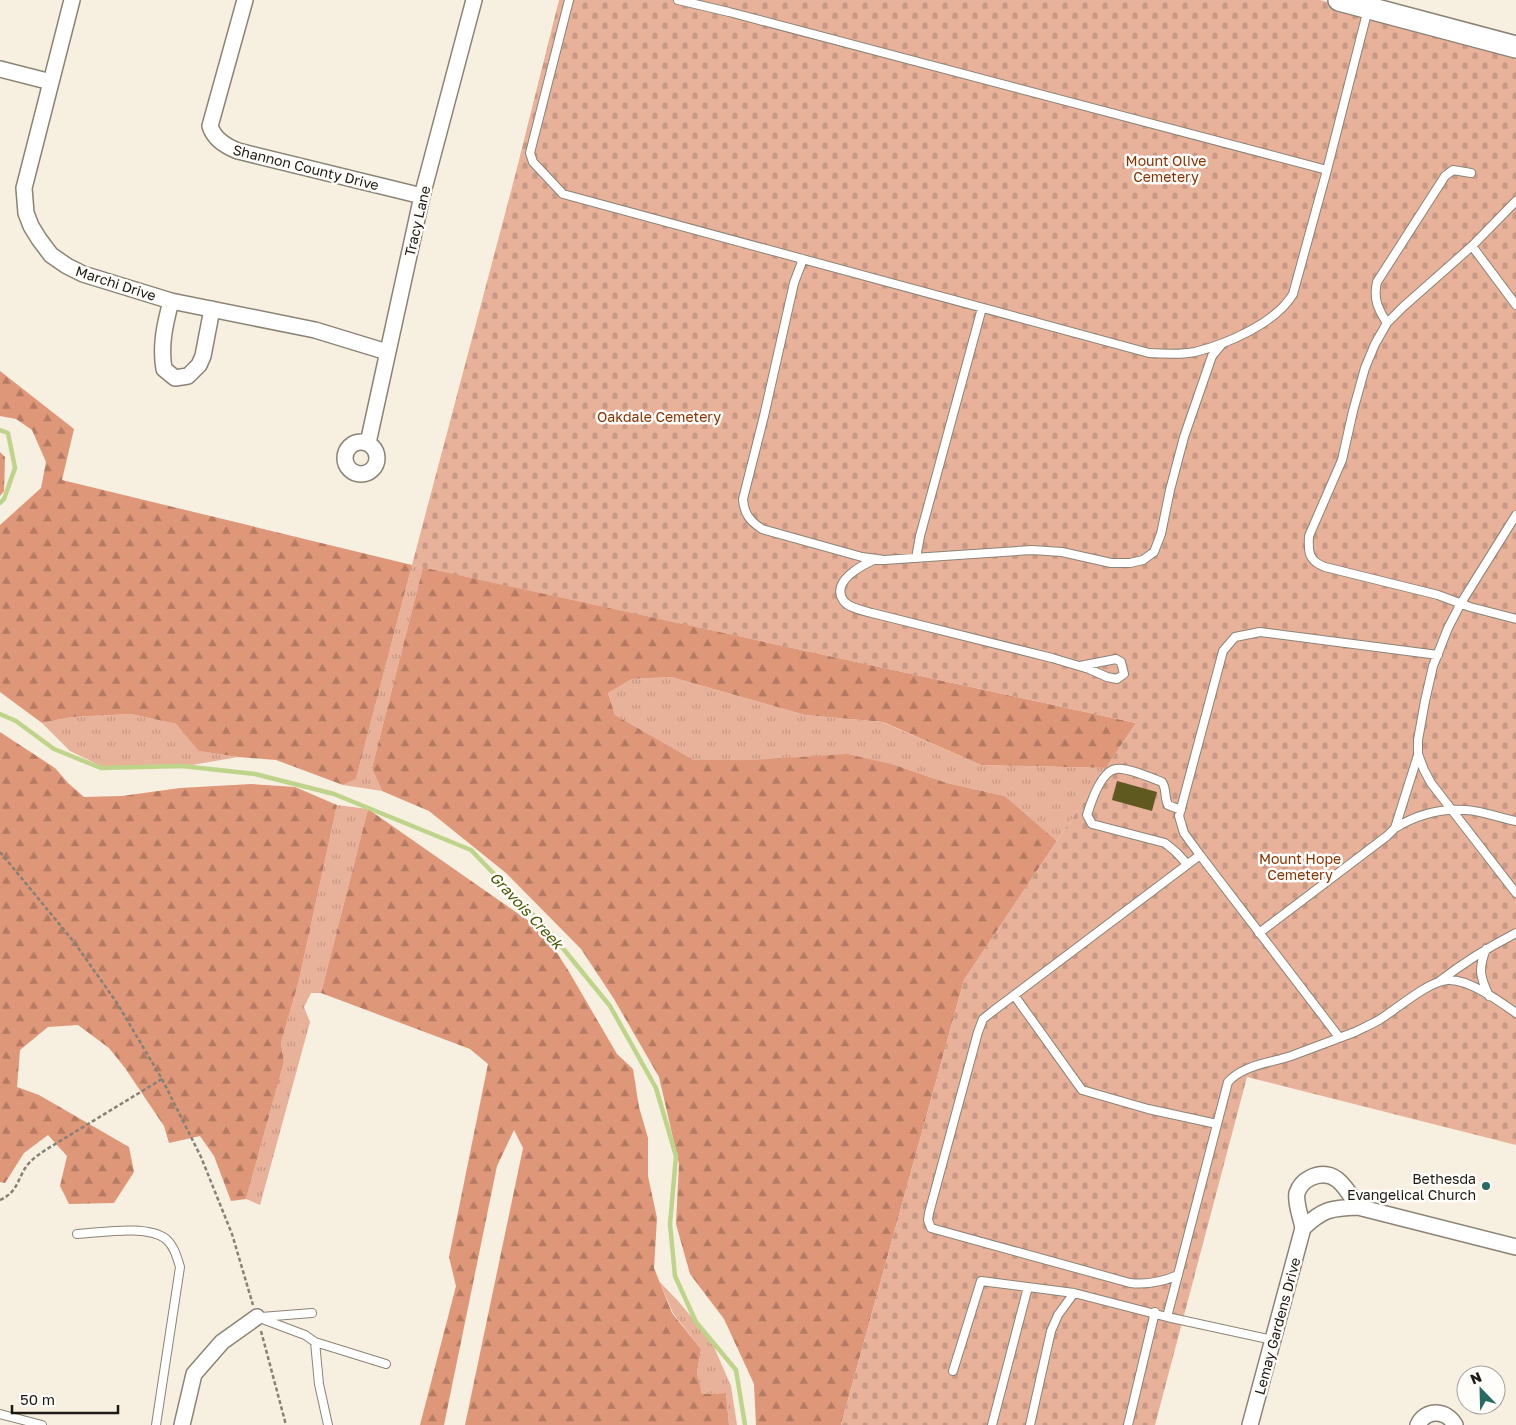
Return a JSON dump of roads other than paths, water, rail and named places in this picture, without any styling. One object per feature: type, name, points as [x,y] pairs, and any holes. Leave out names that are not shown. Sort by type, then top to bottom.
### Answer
[{"type":"street","name":"Marchi Drive","points":[[72,0],[24,188],[26,213],[31,226],[51,255],[67,266],[102,280],[171,301],[315,330],[387,352]]},
{"type":"street","name":"Shannon County Drive","points":[[245,0],[210,126],[212,134],[228,147],[238,151],[422,196]]},
{"type":"street","name":"Tracy Lane","points":[[368,443],[422,196],[474,0]]},
{"type":"street","points":[[1339,0],[1516,47]]},
{"type":"street","points":[[0,69],[51,82]]},
{"type":"street","points":[[171,301],[164,325],[161,352],[164,369],[175,378],[188,376],[199,364],[203,356],[212,309]]},
{"type":"street","name":"Lemay Gardens Drive","points":[[1250,1425],[1303,1228],[1297,1191],[1305,1180],[1316,1175],[1336,1177],[1346,1188],[1358,1207]]},
{"type":"street","points":[[1303,1228],[1316,1215],[1333,1208],[1358,1207],[1516,1247]]},
{"type":"street","points":[[182,1425],[194,1374],[222,1342],[257,1317]]},
{"type":"street","points":[[1418,1425],[1426,1416],[1433,1413],[1442,1413],[1449,1417],[1455,1425]]},
{"type":"lane","points":[[569,0],[530,153],[533,162],[563,194],[1149,353],[1176,355],[1195,352],[1223,343],[1259,325],[1288,303],[1297,284],[1368,8]]},
{"type":"lane","points":[[678,0],[1327,170]]},
{"type":"lane","points":[[1388,323],[1379,311],[1375,300],[1374,292],[1377,282],[1444,176],[1453,170],[1471,173]]},
{"type":"lane","points":[[1516,201],[1472,246],[1402,307],[1388,323],[1375,344],[1365,368],[1342,460],[1310,536],[1308,547],[1310,556],[1316,563],[1325,567],[1438,595],[1516,619]]},
{"type":"lane","points":[[1472,246],[1516,305]]},
{"type":"lane","points":[[803,260],[794,283],[743,499],[743,509],[751,521],[762,528],[876,559],[1032,550],[1062,552],[1111,563],[1130,563],[1143,560],[1154,552],[1162,534],[1170,490],[1184,437],[1212,356],[1223,343]]},
{"type":"lane","points":[[916,558],[920,536],[982,308]]},
{"type":"lane","points":[[1395,828],[1418,754],[1418,740],[1425,701],[1448,628],[1461,603],[1516,515]]},
{"type":"lane","points":[[876,559],[861,565],[844,581],[841,590],[842,600],[847,604],[872,613],[1052,658],[1080,666],[1107,677],[1116,679],[1124,674],[1121,662],[1116,659],[1080,666]]},
{"type":"lane","points":[[1339,1038],[1184,833],[1179,816],[1223,652],[1235,637],[1260,632],[1438,655]]},
{"type":"lane","points":[[1418,754],[1428,776],[1516,893]]},
{"type":"lane","points":[[1181,810],[1168,805],[1165,799],[1166,787],[1162,782],[1116,769],[1107,774],[1096,791],[1087,815],[1092,824],[1165,843],[1187,864]]},
{"type":"lane","points":[[1259,933],[1407,820],[1422,814],[1468,810],[1516,822]]},
{"type":"lane","points":[[1178,1275],[1159,1282],[1141,1285],[1130,1283],[931,1228],[928,1220],[978,1032],[984,1020],[1014,995],[1200,855]]},
{"type":"lane","points":[[1167,1317],[1228,1082],[1235,1075],[1250,1068],[1291,1056],[1339,1038],[1379,1020],[1438,982],[1459,966],[1516,933]]},
{"type":"lane","points":[[1486,949],[1480,971],[1489,996]]},
{"type":"lane","points":[[1438,982],[1448,980],[1461,982],[1516,1012]]},
{"type":"lane","points":[[1014,995],[1082,1090],[1148,1109],[1218,1124]]},
{"type":"lane","points":[[77,1234],[139,1231],[154,1233],[166,1240],[176,1253],[180,1267],[156,1425]]},
{"type":"lane","points":[[953,1371],[982,1282],[1074,1293],[1155,1312],[1167,1317],[1273,1340]]},
{"type":"lane","points":[[992,1425],[1028,1287]]},
{"type":"lane","points":[[1030,1425],[1051,1331],[1058,1315],[1074,1293]]},
{"type":"lane","points":[[1128,1425],[1155,1312]]},
{"type":"lane","points":[[257,1317],[312,1313]]},
{"type":"lane","points":[[257,1317],[305,1335],[315,1342],[386,1364]]},
{"type":"lane","points":[[315,1342],[319,1384],[328,1425]]},
{"type":"lane","points":[[0,1414],[42,1425]]},
{"type":"waterway","name":"Gravois Creek","points":[[0,430],[8,433],[15,468],[4,499],[0,503]]},
{"type":"waterway","name":"Gravois Creek","points":[[0,714],[16,721],[54,749],[101,768],[182,766],[255,774],[334,794],[471,850],[548,930],[610,1006],[656,1088],[676,1156],[670,1224],[675,1276],[696,1322],[736,1370],[745,1425]]},
{"type":"place","name":"Bethesda Evangelical Church","points":[[1486,1186]]},
{"type":"park label","name":"Mount Olive Cemetery","points":[[1166,168]]},
{"type":"park label","name":"Oakdale Cemetery","points":[[659,416]]},
{"type":"park label","name":"Mount Hope Cemetery","points":[[1300,866]]}]
